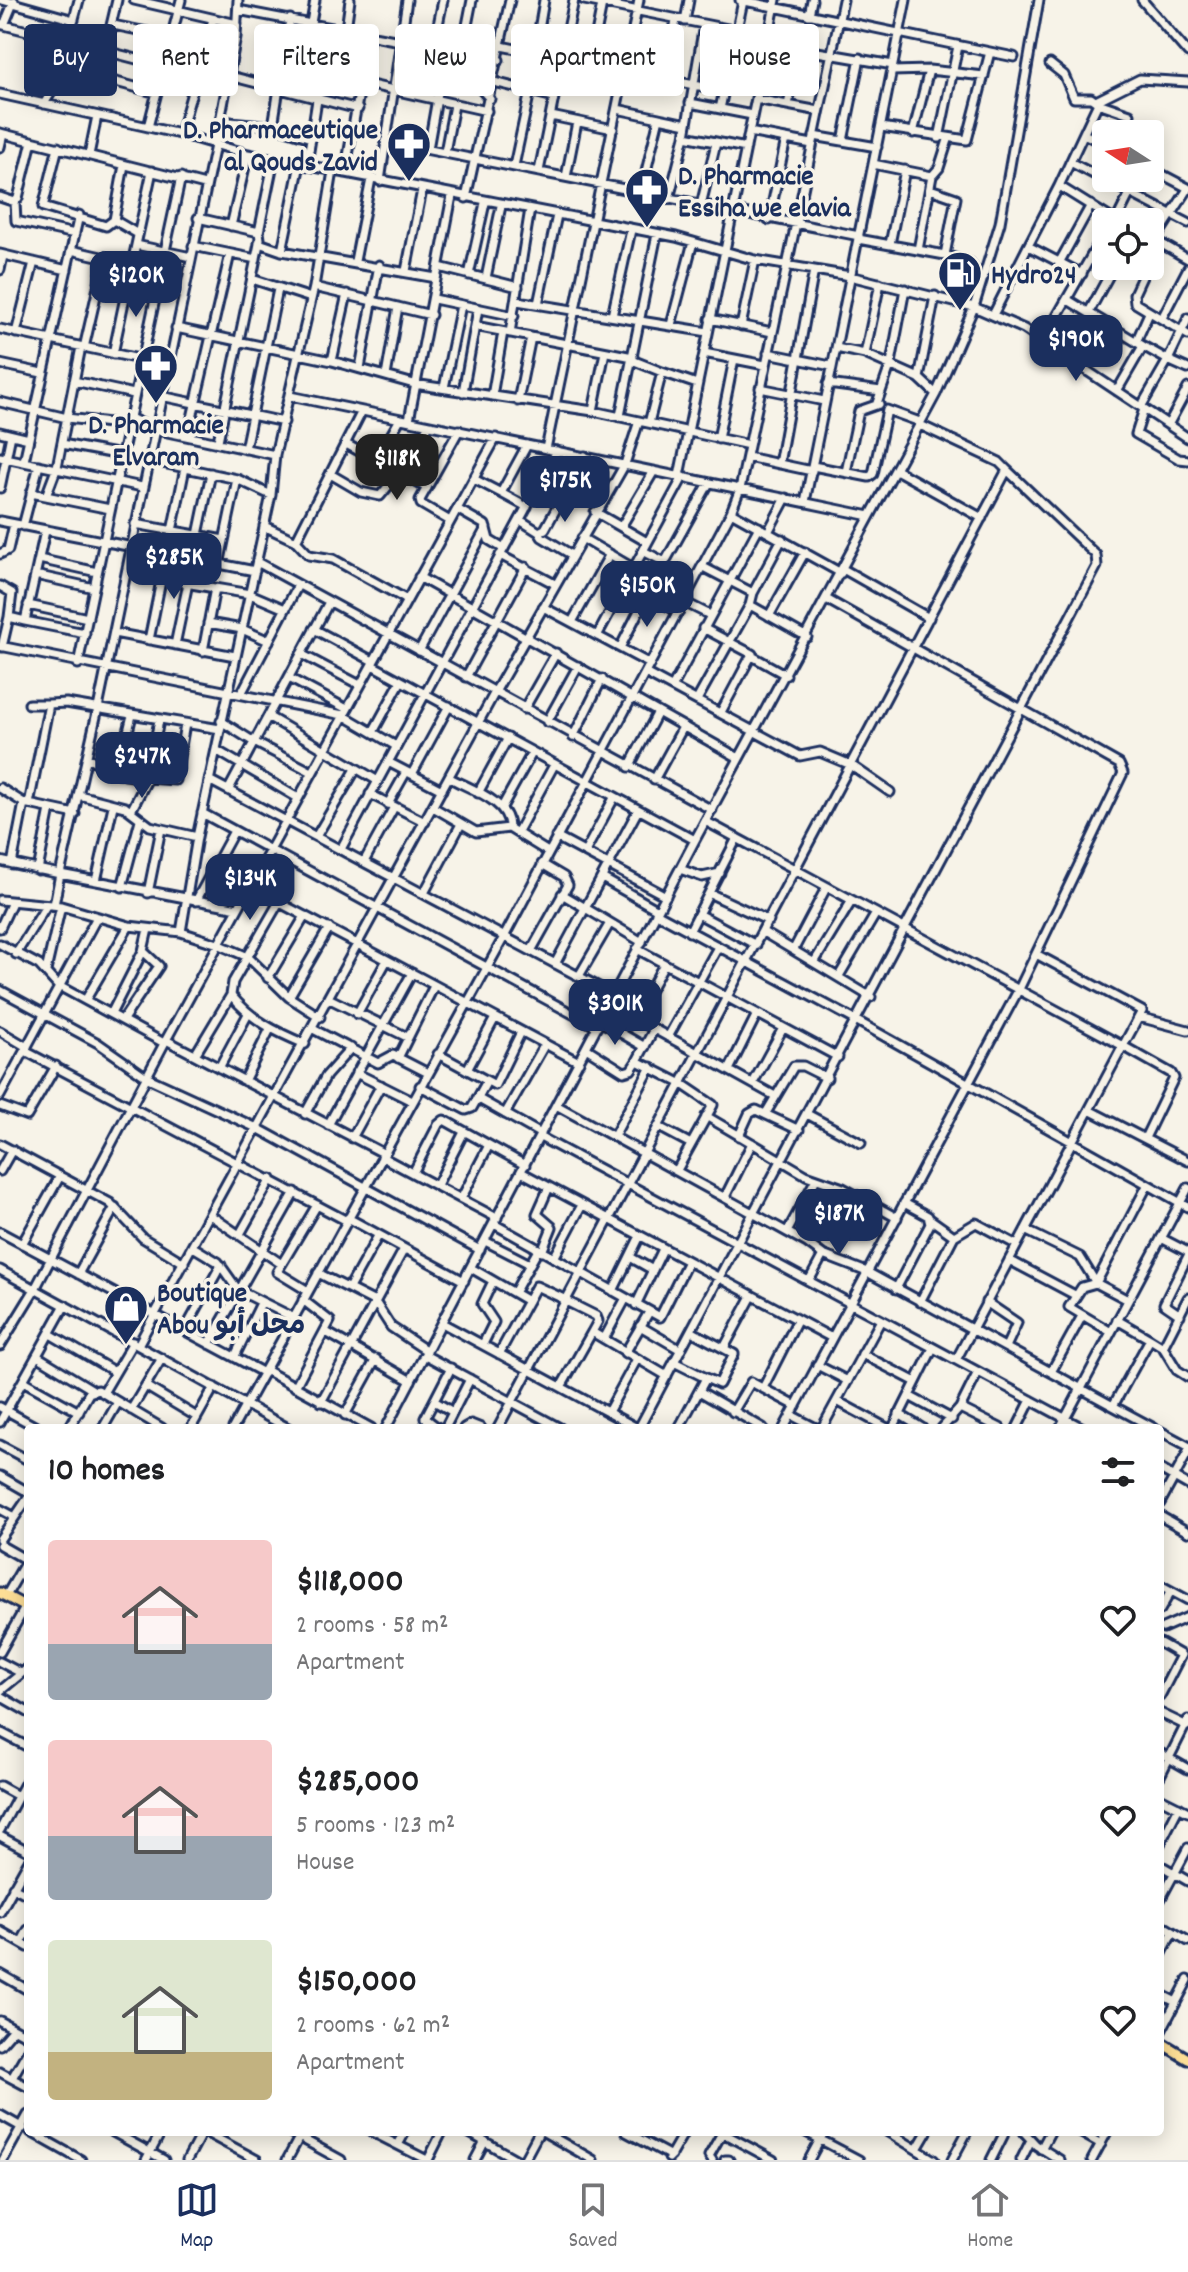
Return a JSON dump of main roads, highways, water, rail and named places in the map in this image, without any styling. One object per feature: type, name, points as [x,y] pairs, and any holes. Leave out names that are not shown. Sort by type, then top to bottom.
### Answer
[{"type":"main road","points":[[3,1594],[24,1605]]},
{"type":"main road","points":[[1164,2044],[1188,2059]]},
{"type":"place","name":"D. Pharmaceutique al Qouds Zavid","points":[[409,183]]},
{"type":"place","name":"D. Pharmacie Essiha we elavia","points":[[647,229]]},
{"type":"place","name":"Hydro24","points":[[960,312]]},
{"type":"place","name":"D. Pharmacie Elvaram","points":[[156,405]]},
{"type":"place","name":"Boutique Abou محل أبو","points":[[126,1346]]}]
